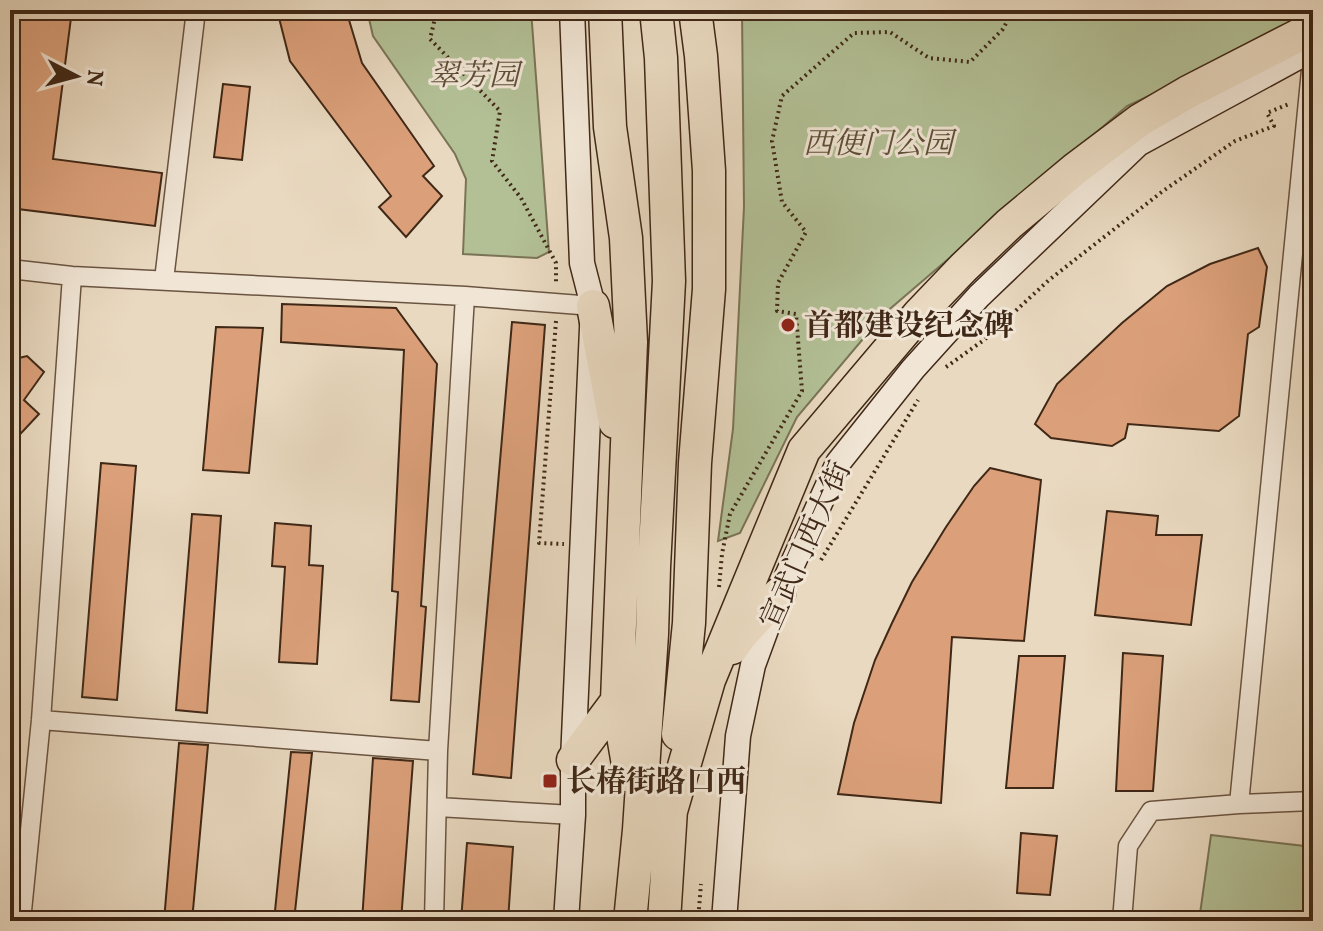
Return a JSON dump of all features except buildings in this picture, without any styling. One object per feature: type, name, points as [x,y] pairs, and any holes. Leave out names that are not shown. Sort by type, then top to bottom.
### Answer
[{"type":"highway","points":[[605,10],[610,127],[626,238],[631,342],[617,701],[639,830]]},
{"type":"highway","points":[[630,921],[652,634],[669,281],[661,58],[656,10]]},
{"type":"highway","points":[[664,921],[689,623],[695,463],[709,289],[709,171],[695,10]]},
{"type":"highway","points":[[671,811],[709,680],[804,450],[919,314],[963,268],[1009,224],[1075,169],[1140,120],[1313,28]]},
{"type":"highway","points":[[593,306],[626,476]]},
{"type":"highway","points":[[709,680],[741,635],[779,594]]},
{"type":"highway","points":[[573,760],[617,701]]},
{"type":"street","points":[[164,280],[196,10]]},
{"type":"street","points":[[566,921],[593,306],[582,263],[572,10]]},
{"type":"street","points":[[1239,804],[1313,49]]},
{"type":"street","name":"宣武门西大街","points":[[724,921],[738,736],[753,665],[779,594],[838,463],[913,369],[979,296],[1138,144],[1313,49]]},
{"type":"street","points":[[10,269],[72,276],[465,296],[593,306]]},
{"type":"street","points":[[21,921],[41,720],[72,276]]},
{"type":"street","points":[[434,921],[438,751],[465,296]]},
{"type":"street","points":[[41,720],[438,751]]},
{"type":"street","points":[[1122,921],[1128,846],[1151,811],[1313,801]]},
{"type":"street","points":[[438,807],[573,815]]},
{"type":"path","points":[[719,589],[730,514],[802,391],[796,314],[777,311],[778,283],[806,232],[782,202],[772,141],[782,96],[854,33],[890,32],[929,58],[970,62],[1003,29],[1013,10]]},
{"type":"path","points":[[946,367],[984,340],[1049,280],[1163,191],[1235,141],[1274,126],[1267,113],[1309,95]]},
{"type":"path","points":[[821,560],[925,389]]},
{"type":"path","points":[[698,921],[701,884]]},
{"type":"green space","name":"翠芳园","points":[[367,10],[531,10],[549,252],[537,258],[463,254],[466,179],[455,154],[373,36]]},
{"type":"green space","name":"西便门公园","points":[[742,10],[1313,10],[1313,19],[1127,106],[884,314],[797,417],[740,533],[718,541],[733,429],[744,207]]},
{"type":"green space","points":[[1211,835],[1313,847],[1313,921],[1199,921]]},
{"type":"place","name":"首都建设纪念碑","points":[[788,325]]},
{"type":"place","name":"长椿街路口西","points":[[550,781]]}]
